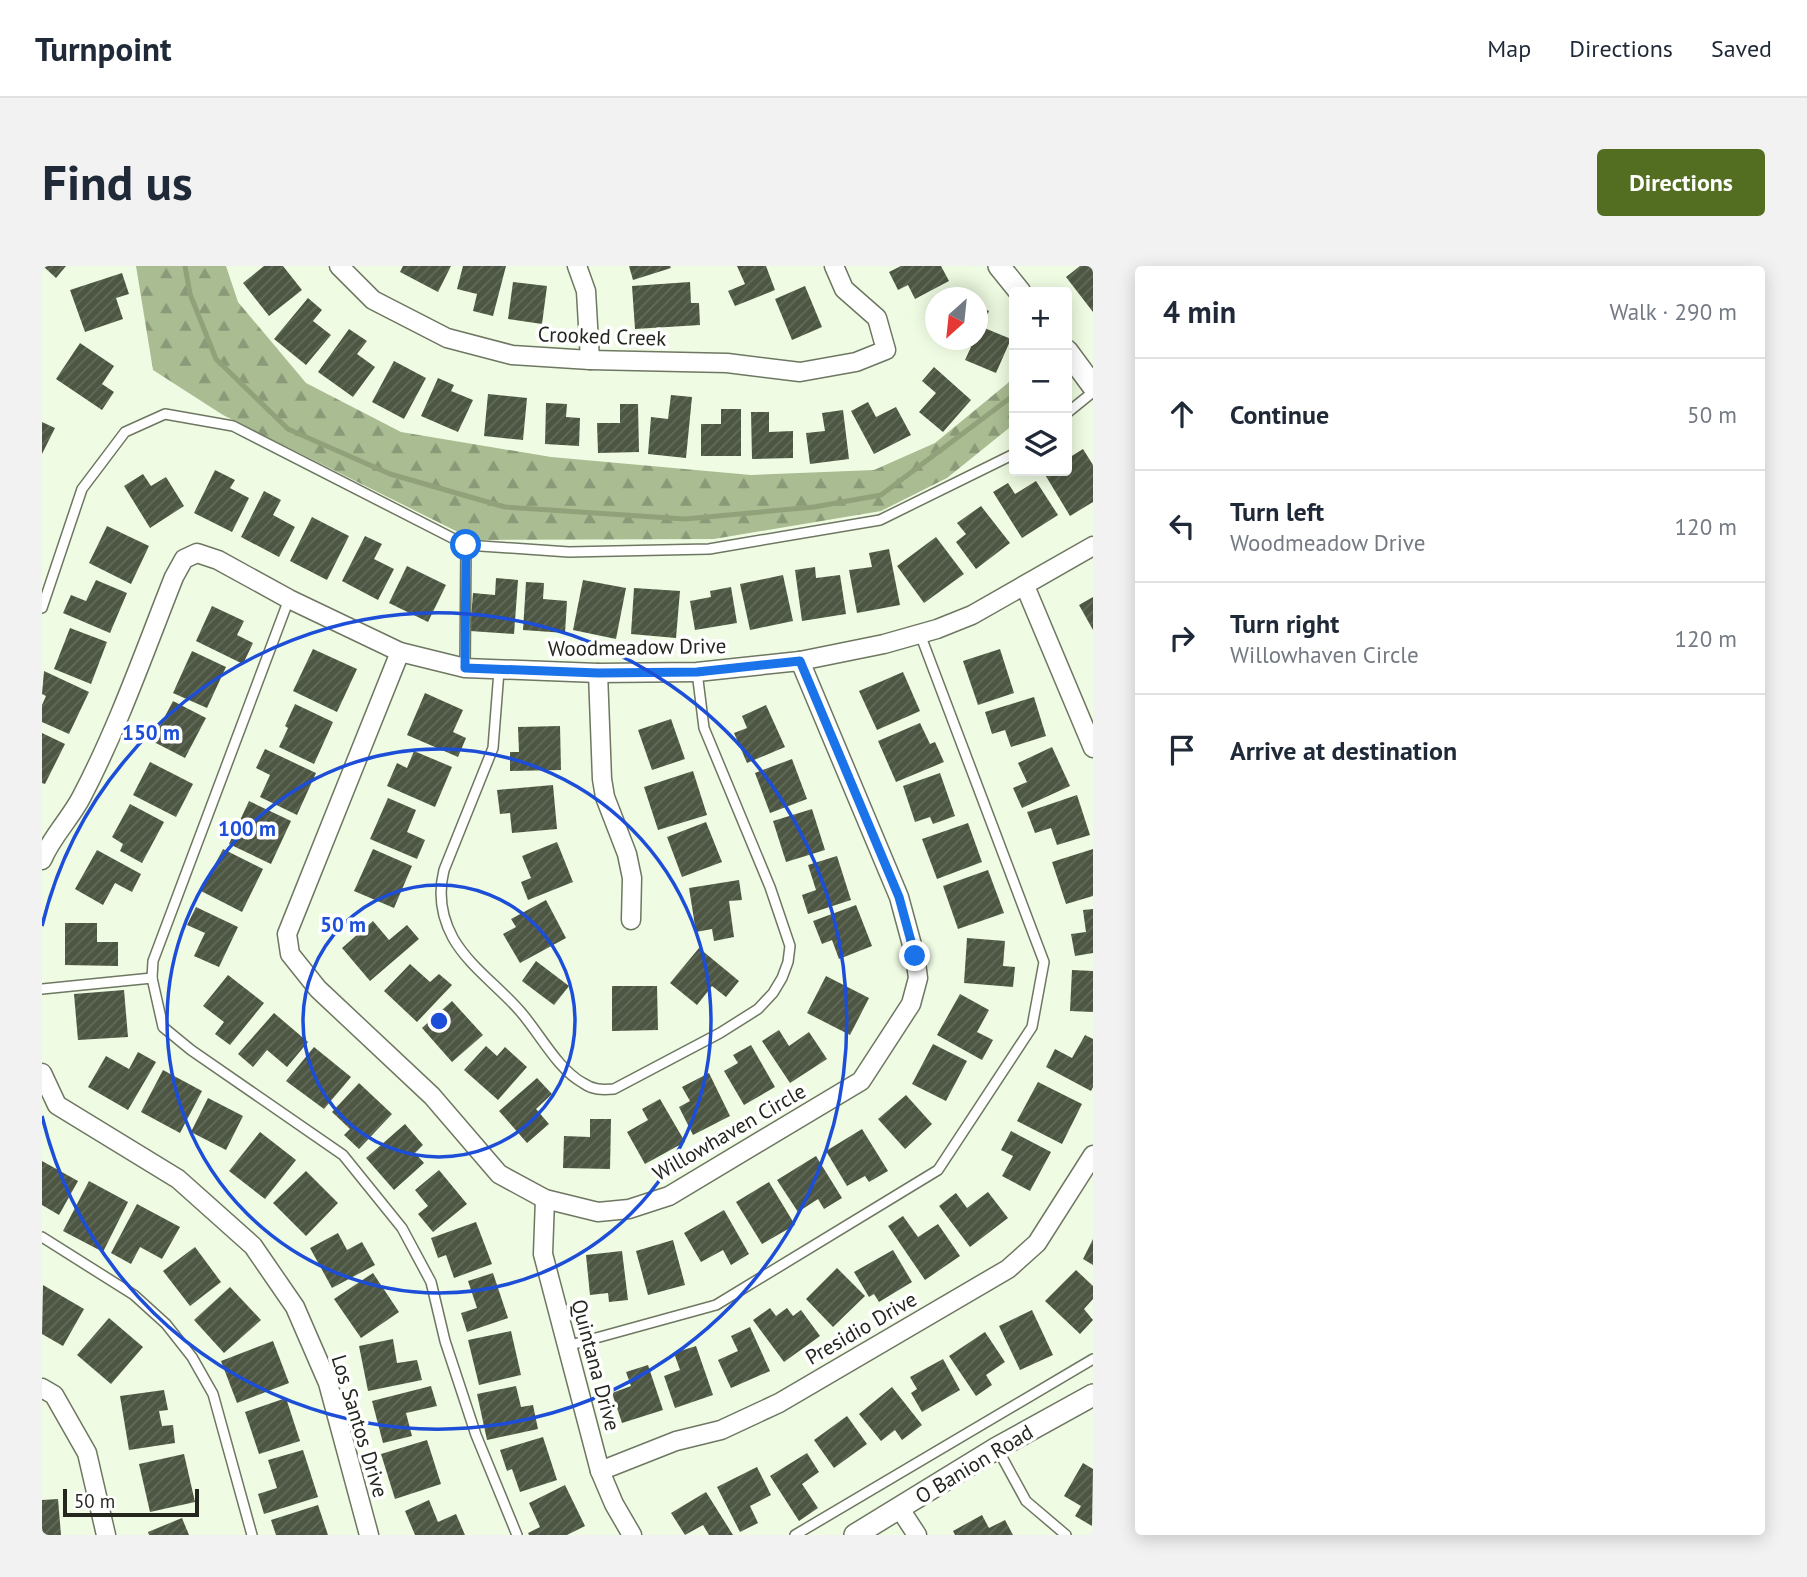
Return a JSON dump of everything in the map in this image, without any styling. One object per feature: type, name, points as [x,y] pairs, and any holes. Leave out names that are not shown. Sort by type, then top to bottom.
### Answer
[{"type":"street","name":"Crooked Creek","points":[[338,266],[373,300],[447,338],[512,355],[727,363],[800,372],[856,362],[886,350],[877,318],[844,289],[834,266]]},
{"type":"street","points":[[577,266],[586,291],[590,360]]},
{"type":"street","points":[[999,266],[1016,287]]},
{"type":"street","points":[[1072,358],[1093,387]]},
{"type":"street","name":"Woodmeadow Drive","points":[[42,860],[81,798],[107,743],[174,577],[184,559],[197,553],[218,560],[289,600],[400,652],[465,668],[598,673],[697,672],[800,661],[884,644],[972,615],[1093,546]]},
{"type":"street","points":[[1025,586],[1093,748]]},
{"type":"street","name":"Willowhaven Circle","points":[[400,652],[287,934],[290,954],[318,989],[432,1096],[499,1174],[545,1199],[598,1212],[629,1209],[668,1196],[860,1082],[911,1004],[918,978],[915,956],[899,897],[800,661]]},
{"type":"street","points":[[598,673],[602,779],[610,814],[627,854],[632,878],[631,919]]},
{"type":"street","name":"Los Santos Drive","points":[[42,1073],[57,1105],[178,1179],[253,1246],[295,1307],[328,1383],[369,1535]]},
{"type":"street","name":"Presidio Drive","points":[[600,1471],[676,1441],[721,1430],[779,1403],[1008,1269],[1037,1243],[1091,1161]]},
{"type":"street","name":"Quintana Drive","points":[[545,1199],[543,1254],[600,1471],[614,1504],[632,1535]]},
{"type":"street","points":[[42,1388],[54,1395],[87,1453],[106,1535]]},
{"type":"street","name":"O Banion Road","points":[[855,1535],[998,1448],[1093,1395]]},
{"type":"street","points":[[900,1509],[917,1535]]},
{"type":"lane","points":[[1068,413],[1093,392]]},
{"type":"lane","points":[[42,608],[82,489],[125,432],[165,414],[233,426],[466,545],[569,552],[709,549],[880,520],[1009,456]]},
{"type":"lane","points":[[465,668],[466,545]]},
{"type":"lane","points":[[289,600],[153,961],[152,978],[163,1027],[191,1050],[343,1154],[402,1228],[432,1282],[445,1341],[476,1435],[517,1535]]},
{"type":"lane","points":[[567,1346],[716,1305],[937,1170],[1032,1027],[1044,962],[920,634]]},
{"type":"lane","points":[[499,671],[493,748],[444,870],[440,887],[441,904],[454,940],[473,963],[519,1010],[568,1072],[582,1083],[598,1090],[614,1089],[720,1033],[758,1009],[773,993],[788,962],[790,946],[770,887],[705,728],[697,672]]},
{"type":"lane","points":[[42,989],[152,978]]},
{"type":"lane","points":[[42,1237],[134,1295],[166,1324],[192,1357],[213,1394],[252,1535]]},
{"type":"lane","points":[[795,1535],[1093,1359]]},
{"type":"lane","points":[[998,1448],[1026,1502],[1066,1535]]},
{"type":"green space","points":[[136,266],[226,266],[238,302],[306,383],[401,432],[551,457],[751,475],[874,470],[935,443],[1009,382],[1009,428],[947,478],[881,511],[714,539],[474,540],[223,415],[153,370]]},
{"type":"building","points":[[43,266],[66,266],[56,278]]},
{"type":"building","points":[[264,266],[283,266],[302,290],[269,316],[243,283]]},
{"type":"building","points":[[403,266],[451,266],[438,292],[400,272]]},
{"type":"building","points":[[463,266],[506,266],[493,316],[473,311],[477,294],[457,289]]},
{"type":"building","points":[[629,266],[670,266],[671,268],[633,280]]},
{"type":"building","points":[[737,266],[766,266],[775,290],[735,306],[728,291],[745,284]]},
{"type":"building","points":[[901,266],[941,266],[949,281],[938,287],[925,287],[925,294],[915,299],[908,285],[898,290],[889,272]]},
{"type":"building","points":[[1080,266],[1093,266],[1093,312],[1066,277]]},
{"type":"building","points":[[122,273],[129,294],[116,298],[123,319],[85,332],[70,290]]},
{"type":"building","points":[[513,282],[547,286],[542,324],[508,319]]},
{"type":"building","points":[[690,282],[691,303],[699,303],[700,325],[635,329],[632,286]]},
{"type":"building","points":[[805,286],[822,327],[792,340],[775,299]]},
{"type":"building","points":[[308,298],[322,310],[313,321],[331,335],[306,365],[274,339]]},
{"type":"building","points":[[349,329],[367,341],[357,354],[375,367],[353,397],[318,372]]},
{"type":"building","points":[[988,329],[1009,338],[996,373],[965,360],[970,350],[988,350]]},
{"type":"building","points":[[80,343],[114,366],[102,384],[114,392],[102,410],[56,379]]},
{"type":"building","points":[[394,361],[426,378],[404,419],[372,402]]},
{"type":"building","points":[[934,367],[971,400],[943,432],[919,412],[936,393],[922,381]]},
{"type":"building","points":[[438,378],[454,385],[451,391],[473,400],[458,432],[421,416]]},
{"type":"building","points":[[488,394],[527,398],[523,440],[484,436]]},
{"type":"building","points":[[671,395],[692,397],[686,458],[648,454],[651,417],[668,419]]},
{"type":"building","points":[[868,402],[876,417],[896,407],[911,435],[874,454],[851,411]]},
{"type":"building","points":[[546,403],[567,404],[566,417],[580,418],[579,446],[545,444]]},
{"type":"building","points":[[620,404],[638,404],[639,452],[598,453],[597,423],[620,423]]},
{"type":"building","points":[[721,409],[741,409],[741,456],[701,456],[701,424],[721,424]]},
{"type":"building","points":[[843,410],[849,459],[810,464],[806,433],[825,431],[822,413]]},
{"type":"building","points":[[751,412],[769,412],[769,432],[793,431],[793,458],[752,459]]},
{"type":"building","points":[[42,422],[55,428],[42,454]]},
{"type":"building","points":[[1083,449],[1093,465],[1093,502],[1070,516],[1046,476],[1072,476],[1072,456]]},
{"type":"building","points":[[215,470],[235,480],[230,488],[249,498],[232,532],[194,513]]},
{"type":"building","points":[[143,474],[151,486],[166,477],[184,506],[150,528],[124,486]]},
{"type":"building","points":[[1036,481],[1058,515],[1022,538],[993,492],[1008,483],[1015,494]]},
{"type":"building","points":[[264,491],[281,500],[273,515],[295,527],[279,557],[241,537]]},
{"type":"building","points":[[981,506],[1010,543],[976,569],[956,542],[966,534],[957,523]]},
{"type":"building","points":[[312,517],[349,536],[327,580],[290,561]]},
{"type":"building","points":[[107,526],[149,546],[131,584],[89,563]]},
{"type":"building","points":[[365,536],[382,544],[374,559],[394,569],[378,600],[342,581]]},
{"type":"building","points":[[936,537],[964,574],[924,603],[897,566]]},
{"type":"building","points":[[889,549],[900,605],[857,613],[849,570],[872,567],[869,553]]},
{"type":"building","points":[[407,566],[446,585],[428,622],[389,603]]},
{"type":"building","points":[[815,567],[816,578],[840,575],[846,614],[802,621],[795,570]]},
{"type":"building","points":[[783,575],[793,621],[750,630],[740,584]]},
{"type":"building","points":[[496,578],[518,580],[514,634],[470,631],[473,593],[495,595]]},
{"type":"building","points":[[96,580],[127,593],[110,633],[63,613],[71,595],[86,601]]},
{"type":"building","points":[[583,580],[626,588],[616,639],[573,630]]},
{"type":"building","points":[[526,582],[544,583],[543,599],[567,601],[565,633],[523,630]]},
{"type":"building","points":[[731,587],[737,623],[695,630],[690,601],[711,597],[710,591]]},
{"type":"building","points":[[634,588],[680,591],[676,638],[631,634]]},
{"type":"building","points":[[1093,597],[1093,630],[1079,605]]},
{"type":"building","points":[[212,606],[244,621],[237,635],[253,643],[243,664],[196,641]]},
{"type":"building","points":[[70,628],[107,642],[91,684],[54,669]]},
{"type":"building","points":[[313,649],[357,669],[337,712],[293,691]]},
{"type":"building","points":[[1000,649],[1014,693],[978,705],[963,661]]},
{"type":"building","points":[[192,651],[226,667],[207,708],[173,693]]},
{"type":"building","points":[[44,671],[89,692],[69,734],[42,722],[42,705],[46,696],[42,694]]},
{"type":"building","points":[[903,672],[920,711],[877,730],[859,691]]},
{"type":"building","points":[[425,693],[463,710],[453,732],[466,738],[458,757],[407,735]]},
{"type":"building","points":[[1034,697],[1046,736],[1011,747],[1005,730],[992,734],[985,712]]},
{"type":"building","points":[[173,701],[206,718],[185,758],[152,741]]},
{"type":"building","points":[[295,704],[333,722],[314,764],[279,747]]},
{"type":"building","points":[[766,705],[785,747],[747,763],[734,733],[747,728],[742,716]]},
{"type":"building","points":[[671,719],[685,759],[652,770],[638,730]]},
{"type":"building","points":[[920,723],[930,744],[935,742],[944,762],[896,782],[878,741]]},
{"type":"building","points":[[560,726],[561,770],[510,771],[510,752],[519,752],[518,727]]},
{"type":"building","points":[[42,733],[65,744],[45,784],[42,783]]},
{"type":"building","points":[[1052,747],[1070,786],[1022,808],[1013,788],[1027,782],[1018,763]]},
{"type":"building","points":[[265,749],[316,773],[297,815],[260,797],[270,775],[256,768]]},
{"type":"building","points":[[414,751],[452,767],[435,807],[387,786],[397,763],[407,768]]},
{"type":"building","points":[[792,759],[807,799],[770,813],[755,773]]},
{"type":"building","points":[[150,762],[193,784],[176,817],[133,795]]},
{"type":"building","points":[[693,771],[707,815],[658,830],[644,787]]},
{"type":"building","points":[[940,773],[955,816],[933,824],[930,817],[915,822],[903,786]]},
{"type":"building","points":[[553,785],[557,829],[512,833],[510,813],[500,814],[497,790]]},
{"type":"building","points":[[1077,795],[1090,835],[1057,845],[1051,828],[1035,833],[1027,812]]},
{"type":"building","points":[[388,798],[416,810],[407,832],[425,840],[417,859],[370,839]]},
{"type":"building","points":[[249,801],[291,821],[271,864],[229,844]]},
{"type":"building","points":[[130,804],[164,822],[142,863],[120,851],[123,844],[112,837]]},
{"type":"building","points":[[812,809],[825,850],[786,862],[773,821]]},
{"type":"building","points":[[706,822],[722,862],[682,877],[667,837]]},
{"type":"building","points":[[968,823],[982,862],[937,879],[922,839]]},
{"type":"building","points":[[557,842],[573,882],[528,900],[521,882],[531,878],[522,856]]},
{"type":"building","points":[[223,849],[263,869],[242,912],[201,891]]},
{"type":"building","points":[[373,849],[412,866],[394,908],[354,891]]},
{"type":"building","points":[[1093,849],[1093,896],[1066,904],[1052,862]]},
{"type":"building","points":[[97,850],[141,874],[132,892],[115,883],[103,905],[75,889]]},
{"type":"building","points":[[837,856],[851,900],[808,914],[802,895],[816,890],[808,865]]},
{"type":"building","points":[[988,870],[1004,913],[958,929],[943,886]]},
{"type":"building","points":[[739,880],[742,900],[729,901],[734,937],[714,941],[712,929],[696,932],[689,888]]},
{"type":"building","points":[[546,900],[566,938],[520,963],[503,934],[516,927],[511,919]]},
{"type":"building","points":[[856,905],[872,946],[839,959],[832,940],[822,944],[813,921]]},
{"type":"building","points":[[196,907],[238,927],[219,967],[194,956],[205,933],[187,925]]},
{"type":"building","points":[[1093,909],[1093,953],[1075,956],[1071,934],[1086,932],[1083,910]]},
{"type":"building","points":[[373,921],[389,940],[407,925],[419,939],[370,981],[342,948]]},
{"type":"building","points":[[65,923],[97,923],[97,942],[118,942],[118,966],[65,965]]},
{"type":"building","points":[[967,938],[1005,941],[1003,966],[1015,967],[1013,987],[964,983]]},
{"type":"building","points":[[699,948],[739,981],[726,997],[712,986],[697,1005],[670,983]]},
{"type":"building","points":[[536,961],[569,986],[554,1005],[522,981]]},
{"type":"building","points":[[410,964],[430,982],[439,974],[452,985],[417,1022],[384,991]]},
{"type":"building","points":[[1072,970],[1093,971],[1093,1012],[1070,1011]]},
{"type":"building","points":[[228,975],[264,1003],[230,1045],[215,1034],[224,1022],[203,1006]]},
{"type":"building","points":[[826,976],[869,998],[850,1035],[807,1013]]},
{"type":"building","points":[[612,986],[657,986],[658,1030],[612,1031]]},
{"type":"building","points":[[124,990],[128,1037],[78,1040],[74,994]]},
{"type":"building","points":[[960,994],[989,1010],[977,1032],[993,1040],[982,1060],[937,1035]]},
{"type":"building","points":[[452,1001],[483,1035],[452,1062],[422,1028]]},
{"type":"building","points":[[274,1013],[308,1042],[287,1067],[267,1050],[253,1067],[238,1054]]},
{"type":"building","points":[[779,1030],[789,1046],[809,1032],[827,1059],[790,1083],[762,1041]]},
{"type":"building","points":[[1085,1035],[1093,1039],[1091,1091],[1046,1067],[1055,1049],[1072,1058]]},
{"type":"building","points":[[933,1044],[967,1061],[946,1101],[912,1084]]},
{"type":"building","points":[[751,1045],[775,1087],[744,1105],[724,1071],[738,1063],[733,1055]]},
{"type":"building","points":[[486,1046],[497,1056],[505,1047],[527,1067],[498,1100],[464,1070]]},
{"type":"building","points":[[314,1047],[351,1077],[324,1109],[286,1081]]},
{"type":"building","points":[[138,1052],[156,1062],[128,1110],[88,1087],[106,1056],[129,1069]]},
{"type":"building","points":[[163,1070],[202,1091],[180,1133],[141,1112]]},
{"type":"building","points":[[709,1073],[730,1116],[693,1135],[679,1107],[690,1101],[682,1087]]},
{"type":"building","points":[[537,1078],[552,1094],[536,1109],[549,1124],[527,1143],[499,1111]]},
{"type":"building","points":[[1038,1082],[1082,1104],[1062,1144],[1017,1121]]},
{"type":"building","points":[[359,1083],[392,1114],[359,1149],[344,1135],[350,1129],[332,1112]]},
{"type":"building","points":[[906,1095],[932,1124],[905,1149],[878,1119]]},
{"type":"building","points":[[208,1098],[243,1116],[226,1150],[191,1132]]},
{"type":"building","points":[[660,1099],[685,1142],[645,1164],[627,1132],[648,1120],[642,1109]]},
{"type":"building","points":[[590,1119],[611,1119],[610,1169],[563,1168],[564,1136],[590,1137]]},
{"type":"building","points":[[405,1124],[423,1145],[415,1153],[424,1163],[394,1190],[366,1158]]},
{"type":"building","points":[[862,1129],[888,1171],[869,1182],[865,1176],[847,1186],[826,1151]]},
{"type":"building","points":[[1011,1131],[1051,1152],[1030,1191],[1002,1176],[1013,1156],[1001,1150]]},
{"type":"building","points":[[260,1132],[296,1160],[265,1199],[229,1171]]},
{"type":"building","points":[[816,1156],[842,1198],[824,1209],[818,1199],[798,1212],[777,1180]]},
{"type":"building","points":[[42,1161],[78,1181],[59,1215],[42,1205]]},
{"type":"building","points":[[439,1170],[467,1204],[433,1232],[418,1214],[428,1206],[415,1190]]},
{"type":"building","points":[[306,1171],[338,1203],[306,1236],[273,1203]]},
{"type":"building","points":[[89,1181],[128,1202],[103,1252],[63,1231]]},
{"type":"building","points":[[769,1182],[795,1225],[762,1244],[736,1202]]},
{"type":"building","points":[[988,1192],[1008,1218],[970,1247],[939,1206],[956,1193],[967,1208]]},
{"type":"building","points":[[137,1204],[180,1227],[162,1259],[140,1247],[131,1264],[111,1253]]},
{"type":"building","points":[[724,1210],[749,1254],[731,1265],[723,1250],[701,1262],[684,1233]]},
{"type":"building","points":[[903,1216],[918,1237],[938,1224],[960,1256],[925,1280],[888,1226]]},
{"type":"building","points":[[476,1222],[492,1264],[454,1278],[446,1255],[438,1258],[431,1238]]},
{"type":"building","points":[[338,1233],[347,1250],[362,1242],[375,1265],[332,1288],[310,1248]]},
{"type":"building","points":[[1093,1239],[1093,1265],[1083,1259]]},
{"type":"building","points":[[673,1240],[685,1285],[648,1295],[636,1251]]},
{"type":"building","points":[[195,1247],[221,1282],[190,1306],[163,1271]]},
{"type":"building","points":[[893,1250],[912,1282],[879,1302],[874,1294],[869,1297],[854,1272]]},
{"type":"building","points":[[622,1251],[628,1300],[609,1302],[608,1293],[590,1295],[586,1255]]},
{"type":"building","points":[[837,1268],[865,1296],[833,1327],[806,1299]]},
{"type":"building","points":[[1076,1270],[1093,1286],[1093,1299],[1084,1309],[1093,1320],[1080,1334],[1045,1301]]},
{"type":"building","points":[[373,1273],[399,1312],[361,1338],[334,1299]]},
{"type":"building","points":[[493,1273],[508,1318],[467,1332],[461,1313],[477,1308],[468,1281]]},
{"type":"building","points":[[43,1285],[84,1309],[63,1346],[42,1334]]},
{"type":"building","points":[[230,1287],[261,1320],[224,1353],[194,1320]]},
{"type":"building","points":[[770,1308],[776,1316],[787,1308],[793,1316],[801,1310],[820,1336],[784,1362],[753,1320]]},
{"type":"building","points":[[1032,1310],[1053,1355],[1020,1370],[999,1326]]},
{"type":"building","points":[[109,1318],[143,1347],[111,1384],[77,1355]]},
{"type":"building","points":[[750,1327],[770,1371],[731,1388],[718,1360],[738,1351],[731,1336]]},
{"type":"building","points":[[511,1331],[521,1375],[479,1385],[468,1340]]},
{"type":"building","points":[[985,1332],[1005,1362],[986,1375],[992,1385],[976,1396],[949,1356]]},
{"type":"building","points":[[393,1339],[397,1363],[417,1360],[422,1380],[368,1391],[359,1346]]},
{"type":"building","points":[[273,1341],[289,1383],[237,1403],[221,1361]]},
{"type":"building","points":[[696,1346],[713,1395],[675,1408],[664,1376],[680,1370],[674,1353]]},
{"type":"building","points":[[943,1359],[960,1390],[922,1412],[911,1393],[917,1389],[910,1377]]},
{"type":"building","points":[[648,1365],[663,1410],[622,1423],[612,1393],[631,1386],[626,1372]]},
{"type":"building","points":[[431,1386],[437,1406],[406,1413],[412,1436],[383,1443],[372,1401]]},
{"type":"building","points":[[516,1386],[521,1407],[533,1405],[538,1429],[487,1440],[477,1394]]},
{"type":"building","points":[[892,1387],[922,1425],[902,1440],[895,1430],[881,1441],[859,1414]]},
{"type":"building","points":[[164,1390],[168,1410],[159,1411],[162,1426],[173,1425],[175,1443],[129,1450],[120,1396]]},
{"type":"building","points":[[286,1398],[300,1441],[259,1454],[245,1412]]},
{"type":"building","points":[[847,1416],[867,1444],[834,1468],[814,1440]]},
{"type":"building","points":[[543,1437],[557,1480],[520,1492],[512,1469],[507,1471],[500,1450]]},
{"type":"building","points":[[427,1440],[441,1484],[395,1499],[381,1454]]},
{"type":"building","points":[[303,1450],[318,1497],[264,1514],[258,1494],[277,1488],[268,1460]]},
{"type":"building","points":[[807,1453],[819,1472],[802,1484],[818,1508],[799,1521],[770,1476]]},
{"type":"building","points":[[184,1454],[195,1502],[150,1512],[139,1464]]},
{"type":"building","points":[[1083,1463],[1093,1469],[1092,1526],[1075,1516],[1081,1506],[1064,1496]]},
{"type":"building","points":[[757,1467],[771,1495],[750,1506],[758,1523],[740,1532],[717,1487]]},
{"type":"building","points":[[565,1485],[585,1526],[567,1535],[529,1535],[528,1533],[540,1527],[529,1503]]},
{"type":"building","points":[[706,1492],[733,1535],[709,1535],[703,1525],[685,1535],[671,1513]]},
{"type":"building","points":[[58,1499],[61,1535],[42,1535],[42,1500]]},
{"type":"building","points":[[429,1500],[438,1522],[456,1514],[465,1535],[415,1535],[405,1511]]},
{"type":"building","points":[[318,1505],[328,1535],[276,1535],[271,1520]]},
{"type":"building","points":[[982,1515],[989,1528],[1005,1520],[1013,1535],[955,1535],[953,1531]]},
{"type":"building","points":[[182,1518],[189,1535],[149,1535],[148,1532]]},
{"type":"waterway","points":[[185,266],[190,294],[216,359],[288,429],[390,474],[505,507],[685,519],[814,507],[881,495],[1009,399]]},
{"type":"route","points":[[466,545],[465,668],[598,673],[697,672],[800,661],[899,897],[915,956]]}]
